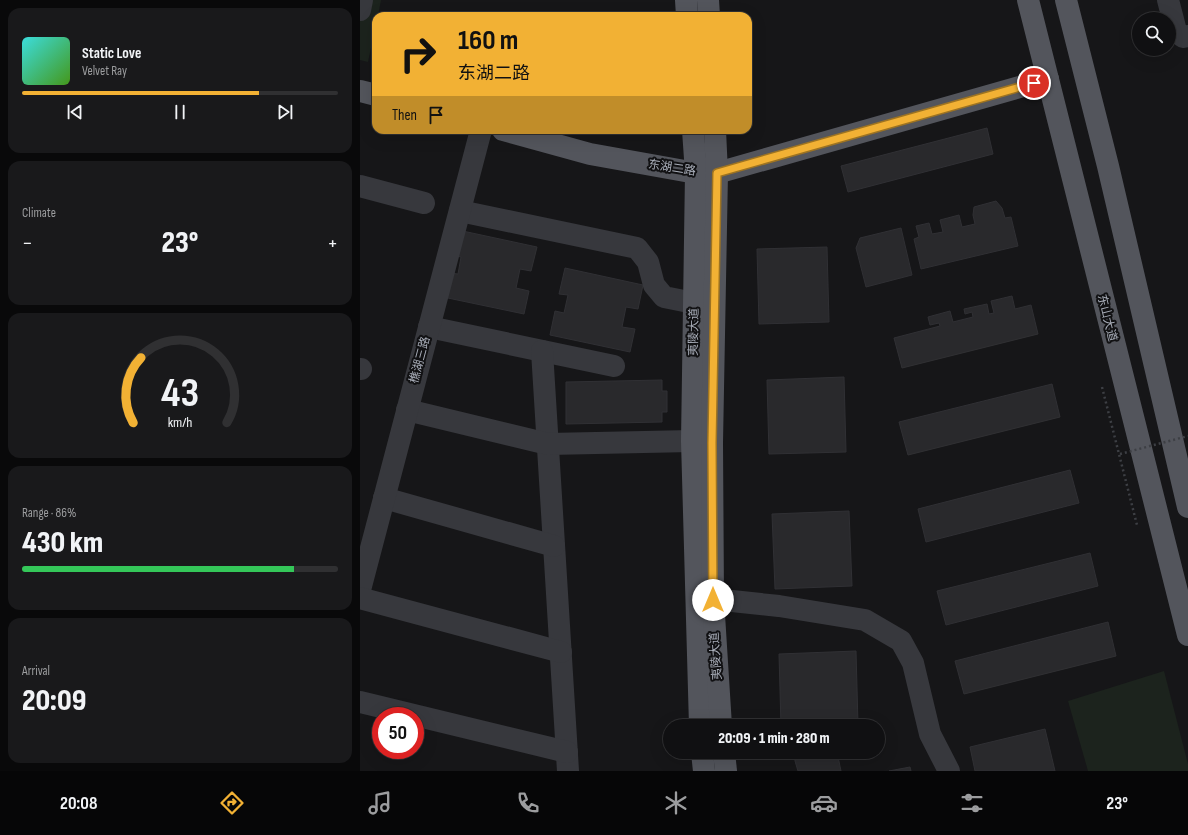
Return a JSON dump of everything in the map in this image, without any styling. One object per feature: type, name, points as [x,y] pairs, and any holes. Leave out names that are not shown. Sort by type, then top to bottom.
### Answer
[{"type":"main road","points":[[686,0],[687,12]]},
{"type":"main road","points":[[708,0],[709,12]]},
{"type":"main road","name":"东山大道","points":[[1028,0],[1188,635]]},
{"type":"main road","points":[[1066,0],[1108,166],[1188,507]]},
{"type":"main road","name":"东湖二路","points":[[518,134],[590,154],[696,173],[717,173],[1048,80]]},
{"type":"main road","points":[[360,91],[372,94]]},
{"type":"main road","name":"夷陵大道","points":[[693,134],[696,173],[692,441],[700,719]]},
{"type":"main road","name":"夷陵大道","points":[[715,134],[717,173],[712,443],[713,600],[721,719]]},
{"type":"main road","points":[[703,759],[704,771]]},
{"type":"main road","points":[[725,759],[726,771]]},
{"type":"street","points":[[360,10],[362,0]]},
{"type":"street","points":[[1168,0],[1176,31],[1183,38],[1188,36]]},
{"type":"street","name":"樵湖三路","points":[[360,590],[480,134]]},
{"type":"street","points":[[360,186],[424,203]]},
{"type":"street","points":[[460,210],[637,248],[648,262],[654,285],[664,297],[694,303]]},
{"type":"street","points":[[429,327],[614,366]]},
{"type":"street","points":[[360,702],[567,762],[542,350]]},
{"type":"street","points":[[407,410],[548,444],[692,441]]},
{"type":"street","points":[[384,498],[554,546]]},
{"type":"street","points":[[360,598],[561,652]]},
{"type":"street","points":[[713,600],[779,606],[865,620],[901,642],[913,663],[930,734],[949,771]]},
{"type":"path","points":[[1102,386],[1137,525]]},
{"type":"path","points":[[1120,454],[1188,436]]},
{"type":"shaded area","points":[[360,0],[381,0],[379,12],[372,12],[372,43],[368,62],[360,60]]},
{"type":"shaded area","points":[[1164,671],[1188,764],[1188,771],[1088,771],[1068,701]]},
{"type":"building","points":[[987,128],[993,154],[848,192],[841,166]]},
{"type":"building","points":[[996,201],[1002,208],[1005,218],[1011,217],[1018,246],[921,269],[914,239],[919,237],[916,226],[929,223],[932,234],[943,232],[940,220],[959,215],[962,227],[975,224],[973,215],[974,207]]},
{"type":"building","points":[[901,228],[912,275],[866,287],[856,248],[860,238]]},
{"type":"building","points":[[458,230],[537,247],[531,271],[520,269],[516,288],[529,291],[524,314],[443,297],[449,273],[458,274],[461,257],[453,255]]},
{"type":"building","points":[[827,247],[829,322],[759,324],[757,249]]},
{"type":"building","points":[[565,268],[643,285],[638,309],[626,307],[622,327],[635,329],[630,352],[550,335],[555,311],[564,313],[568,295],[559,294]]},
{"type":"building","points":[[1012,296],[1015,309],[1031,305],[1038,334],[902,368],[894,338],[940,326],[939,323],[930,325],[928,317],[950,311],[953,322],[973,317],[972,312],[965,314],[964,309],[987,304],[989,314],[994,313],[991,301]]},
{"type":"building","points":[[844,377],[846,452],[769,454],[767,380]]},
{"type":"building","points":[[662,380],[662,391],[667,391],[667,412],[662,412],[662,422],[566,424],[566,382]]},
{"type":"building","points":[[1052,384],[1060,417],[908,455],[899,422]]},
{"type":"building","points":[[1070,470],[1079,503],[926,542],[918,509]]},
{"type":"building","points":[[849,511],[852,586],[775,589],[772,514]]},
{"type":"building","points":[[1090,553],[1098,586],[946,625],[937,591]]},
{"type":"building","points":[[1108,622],[1116,656],[964,694],[955,661]]},
{"type":"building","points":[[856,651],[858,719],[781,719],[779,654]]},
{"type":"building","points":[[1045,729],[1055,771],[975,771],[970,747]]},
{"type":"building","points":[[795,759],[838,759],[841,771],[798,771]]},
{"type":"building","points":[[910,767],[911,771],[889,771]]},
{"type":"route","points":[[713,600],[712,443],[717,173],[1034,83]]}]
